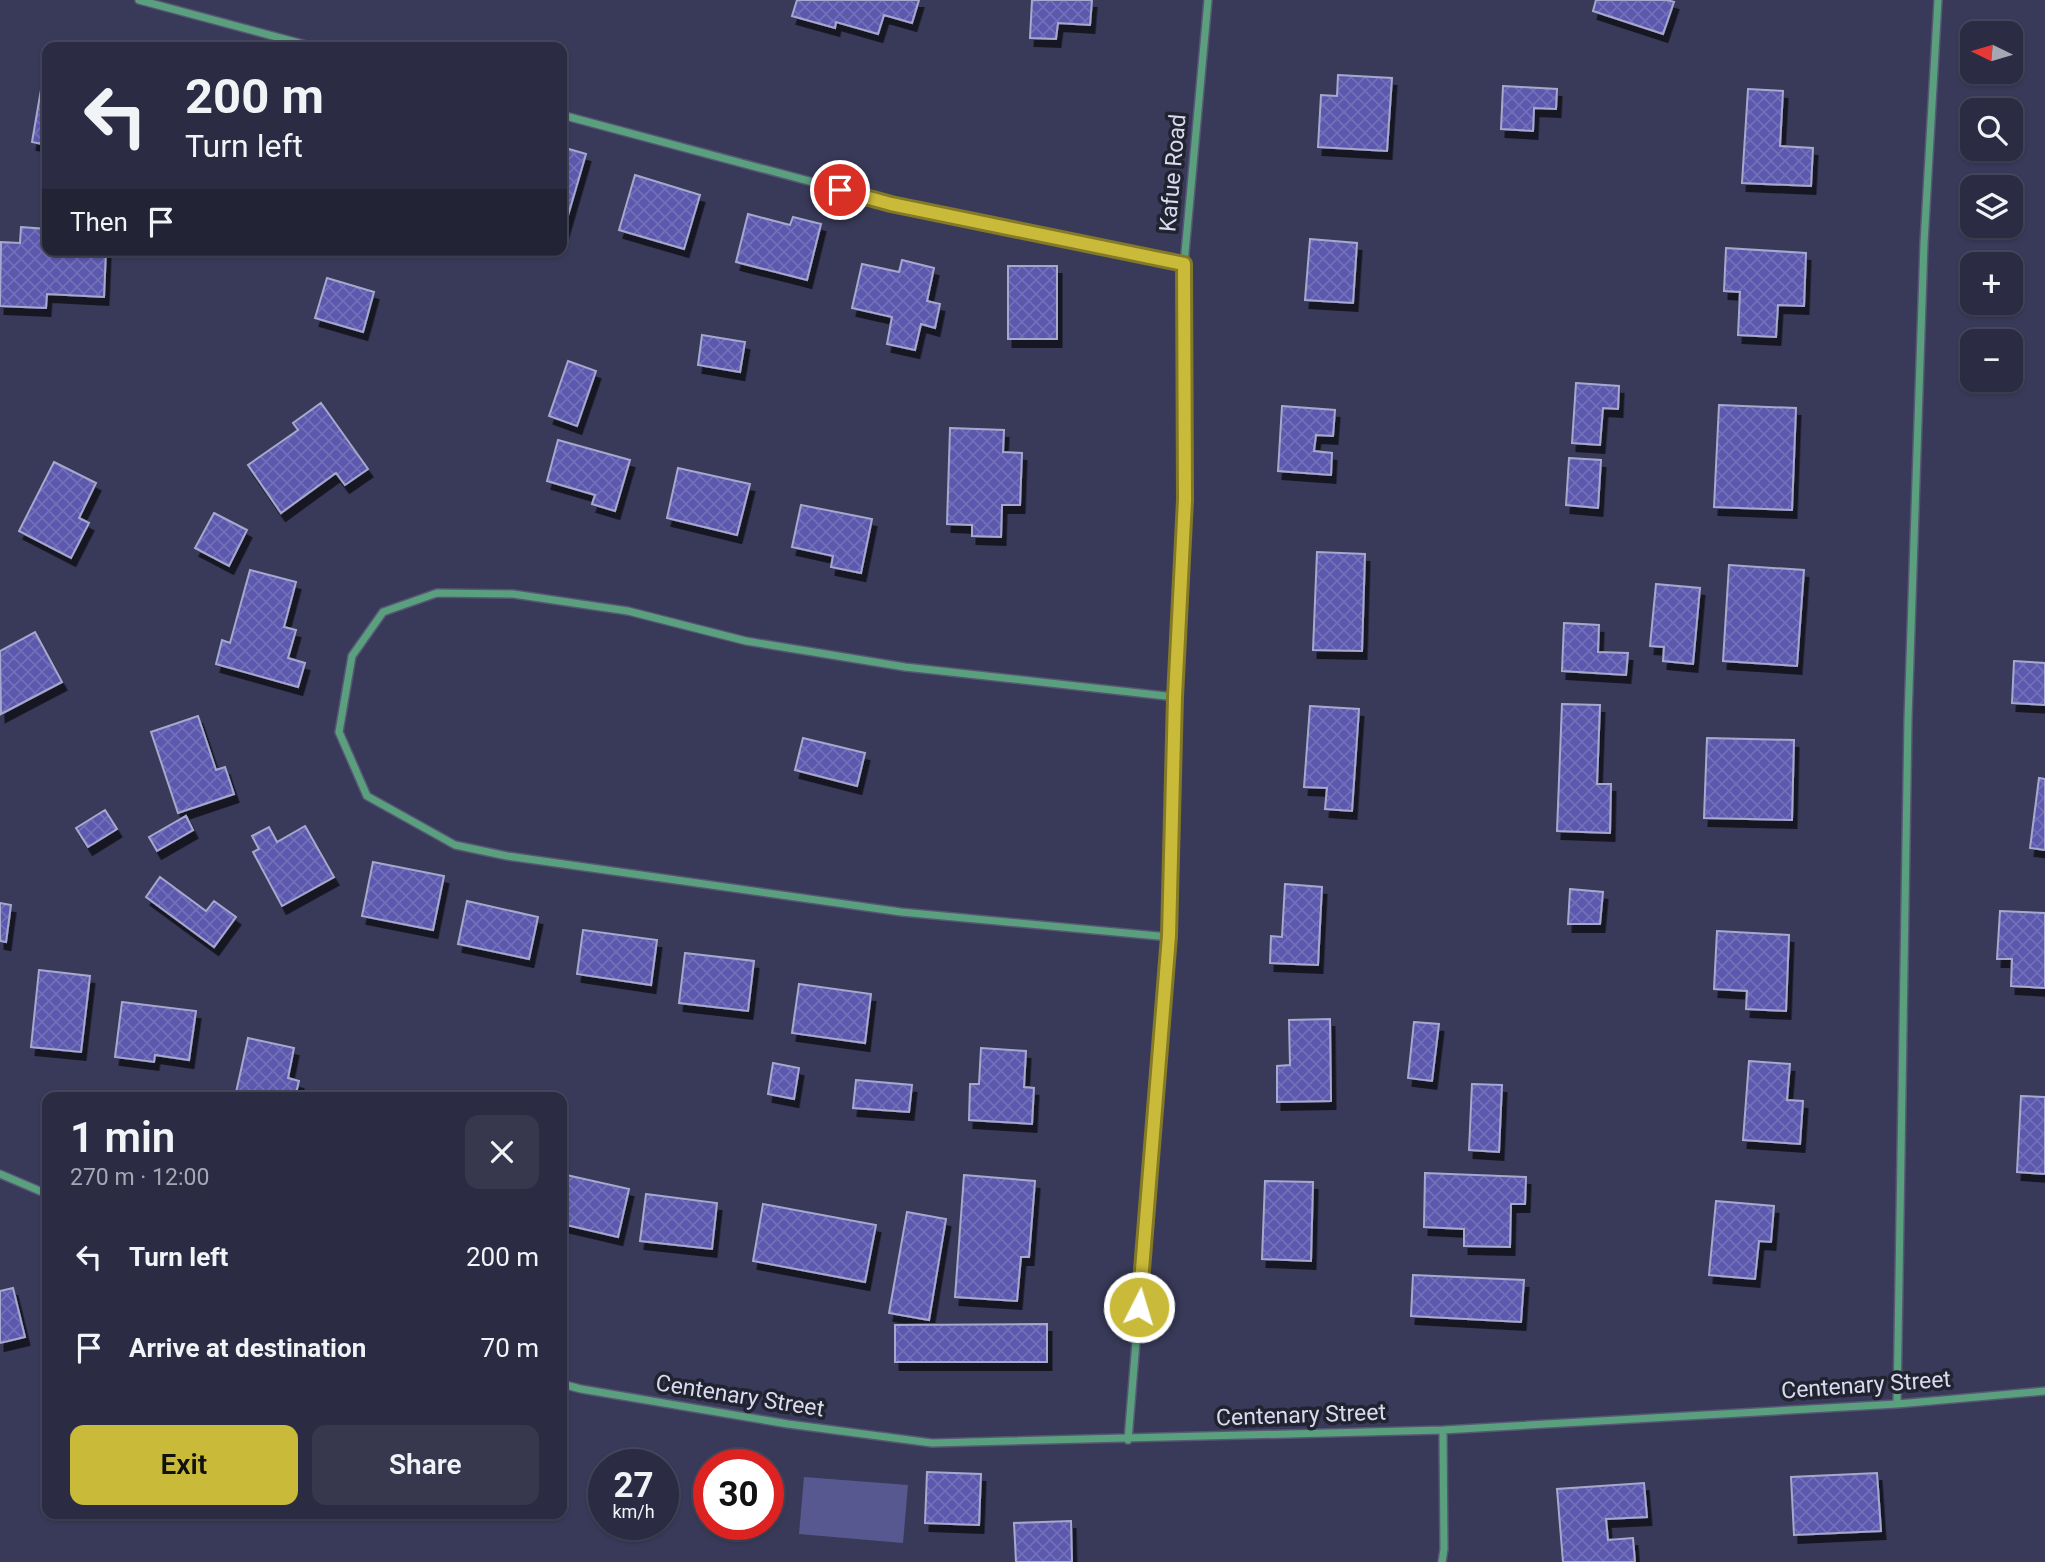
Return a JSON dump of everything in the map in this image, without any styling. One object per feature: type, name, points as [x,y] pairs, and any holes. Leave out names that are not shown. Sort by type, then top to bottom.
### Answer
[{"type":"street","points":[[139,0],[295,42]]},
{"type":"street","name":"Kafue Road","points":[[1128,1440],[1169,936],[1175,697],[1185,500],[1184,264],[1208,0]]},
{"type":"street","points":[[1897,1404],[1908,719],[1924,243],[1938,0]]},
{"type":"street","points":[[567,116],[891,204],[1184,264]]},
{"type":"street","points":[[1169,936],[901,912],[508,856],[455,845],[367,796],[340,732],[352,656],[383,612],[437,593],[513,594],[628,611],[746,641],[905,667],[1175,697]]},
{"type":"street","points":[[0,1174],[42,1192]]},
{"type":"street","name":"Centenary Street","points":[[567,1386],[788,1424],[932,1443],[1443,1430],[1897,1404],[2045,1391]]},
{"type":"street","points":[[1442,1562],[1443,1430]]},
{"type":"shaded area","points":[[804,1477],[908,1485],[903,1543],[799,1534]]},
{"type":"building","points":[[797,0],[919,0],[912,23],[884,15],[878,34],[836,22],[835,28],[792,16]]},
{"type":"building","points":[[1032,0],[1092,0],[1090,25],[1058,23],[1056,39],[1030,38]]},
{"type":"building","points":[[1596,0],[1674,2],[1663,34],[1593,11]]},
{"type":"building","points":[[1338,75],[1392,78],[1387,151],[1318,147],[1321,95],[1337,96]]},
{"type":"building","points":[[42,84],[42,144],[32,142]]},
{"type":"building","points":[[1503,86],[1557,89],[1556,109],[1534,108],[1533,131],[1501,129]]},
{"type":"building","points":[[1748,89],[1783,91],[1780,146],[1813,148],[1811,186],[1742,183]]},
{"type":"building","points":[[567,148],[586,154],[567,219]]},
{"type":"building","points":[[635,175],[700,195],[684,249],[619,230]]},
{"type":"building","points":[[748,214],[790,225],[793,217],[821,224],[807,280],[736,262]]},
{"type":"building","points":[[21,227],[42,229],[42,256],[106,256],[104,297],[47,294],[46,308],[0,306],[1,242],[20,243]]},
{"type":"building","points":[[1310,239],[1357,243],[1353,303],[1305,300]]},
{"type":"building","points":[[1726,248],[1806,253],[1804,306],[1778,305],[1776,337],[1738,335],[1740,292],[1724,291]]},
{"type":"building","points":[[902,260],[934,268],[927,301],[940,304],[935,328],[921,324],[915,350],[887,344],[892,317],[852,308],[862,264],[899,272]]},
{"type":"building","points":[[1008,266],[1057,266],[1057,339],[1008,339]]},
{"type":"building","points":[[327,278],[374,292],[363,332],[315,318]]},
{"type":"building","points":[[702,335],[745,342],[740,372],[698,365]]},
{"type":"building","points":[[568,361],[596,371],[577,426],[549,416]]},
{"type":"building","points":[[1576,383],[1619,386],[1618,409],[1603,408],[1600,445],[1572,443]]},
{"type":"building","points":[[321,403],[368,469],[345,485],[336,473],[281,513],[248,465],[298,430],[293,423]]},
{"type":"building","points":[[1719,405],[1796,408],[1792,510],[1714,507]]},
{"type":"building","points":[[1282,406],[1335,410],[1333,436],[1316,435],[1314,451],[1332,453],[1331,475],[1278,471]]},
{"type":"building","points":[[950,428],[1004,430],[1003,452],[1022,453],[1020,505],[1002,505],[1001,537],[972,536],[972,525],[947,524]]},
{"type":"building","points":[[558,440],[630,460],[615,511],[592,504],[595,495],[547,481]]},
{"type":"building","points":[[1569,458],[1601,460],[1598,508],[1566,505]]},
{"type":"building","points":[[54,462],[96,483],[79,518],[89,523],[71,558],[19,531]]},
{"type":"building","points":[[678,468],[750,484],[737,535],[667,518]]},
{"type":"building","points":[[801,505],[872,519],[861,573],[831,567],[833,556],[792,547]]},
{"type":"building","points":[[214,513],[247,530],[229,566],[195,548]]},
{"type":"building","points":[[1317,552],[1365,554],[1362,651],[1313,650]]},
{"type":"building","points":[[1729,565],[1804,570],[1797,666],[1723,661]]},
{"type":"building","points":[[250,570],[296,582],[284,627],[296,630],[288,658],[305,663],[298,687],[216,664],[222,640],[230,643]]},
{"type":"building","points":[[1656,584],[1700,588],[1693,664],[1663,661],[1664,647],[1650,646]]},
{"type":"building","points":[[1564,623],[1599,625],[1598,652],[1628,653],[1626,675],[1562,671]]},
{"type":"building","points":[[35,632],[62,682],[1,714],[0,651]]},
{"type":"building","points":[[2014,661],[2045,663],[2045,705],[2012,703]]},
{"type":"building","points":[[1562,704],[1600,705],[1597,784],[1611,784],[1610,833],[1557,831]]},
{"type":"building","points":[[1310,706],[1359,709],[1352,811],[1325,809],[1327,788],[1304,787]]},
{"type":"building","points":[[198,716],[216,770],[225,767],[234,794],[178,813],[151,732]]},
{"type":"building","points":[[803,738],[865,753],[857,786],[795,770]]},
{"type":"building","points":[[1707,738],[1794,740],[1792,820],[1704,818]]},
{"type":"building","points":[[2039,778],[2045,779],[2045,850],[2030,848]]},
{"type":"building","points":[[105,810],[117,829],[88,847],[76,828]]},
{"type":"building","points":[[186,816],[193,830],[157,851],[149,837]]},
{"type":"building","points":[[305,826],[334,877],[282,906],[253,852],[259,849],[252,836],[269,827],[277,842]]},
{"type":"building","points":[[373,862],[444,876],[433,930],[362,916]]},
{"type":"building","points":[[160,877],[206,911],[214,901],[236,917],[214,947],[146,897]]},
{"type":"building","points":[[1285,884],[1322,887],[1318,965],[1270,963],[1271,936],[1282,937]]},
{"type":"building","points":[[1570,889],[1603,892],[1600,924],[1568,924]]},
{"type":"building","points":[[467,901],[538,917],[529,959],[458,944]]},
{"type":"building","points":[[0,903],[11,905],[6,942],[0,941]]},
{"type":"building","points":[[2000,911],[2045,913],[2045,988],[2011,986],[2012,959],[1997,959]]},
{"type":"building","points":[[583,930],[657,940],[651,985],[577,974]]},
{"type":"building","points":[[1717,931],[1789,935],[1786,1011],[1746,1009],[1747,991],[1714,989]]},
{"type":"building","points":[[685,953],[754,961],[748,1011],[679,1003]]},
{"type":"building","points":[[39,970],[90,976],[81,1052],[31,1047]]},
{"type":"building","points":[[799,984],[871,994],[865,1043],[792,1033]]},
{"type":"building","points":[[122,1002],[196,1011],[189,1060],[155,1055],[154,1062],[115,1057]]},
{"type":"building","points":[[1330,1019],[1331,1101],[1277,1102],[1277,1066],[1290,1065],[1289,1020]]},
{"type":"building","points":[[1414,1022],[1439,1024],[1432,1081],[1408,1078]]},
{"type":"building","points":[[248,1038],[294,1048],[288,1078],[299,1081],[296,1092],[236,1092]]},
{"type":"building","points":[[981,1048],[1026,1051],[1024,1087],[1034,1088],[1032,1124],[969,1120],[970,1084],[979,1084]]},
{"type":"building","points":[[1749,1061],[1790,1064],[1787,1100],[1803,1101],[1800,1144],[1743,1140]]},
{"type":"building","points":[[773,1063],[799,1068],[794,1099],[768,1094]]},
{"type":"building","points":[[856,1080],[912,1085],[909,1112],[853,1108]]},
{"type":"building","points":[[1472,1084],[1502,1085],[1499,1152],[1469,1150]]},
{"type":"building","points":[[2021,1096],[2045,1097],[2045,1174],[2017,1172]]},
{"type":"building","points":[[1425,1173],[1526,1177],[1525,1204],[1511,1204],[1510,1247],[1464,1246],[1464,1229],[1424,1227]]},
{"type":"building","points":[[567,1175],[629,1189],[618,1237],[567,1225]]},
{"type":"building","points":[[964,1175],[1035,1181],[1029,1257],[1021,1257],[1017,1301],[955,1297]]},
{"type":"building","points":[[1265,1181],[1313,1182],[1311,1261],[1262,1259]]},
{"type":"building","points":[[646,1194],[717,1203],[712,1249],[640,1241]]},
{"type":"building","points":[[1716,1201],[1774,1206],[1771,1242],[1759,1241],[1755,1279],[1709,1275]]},
{"type":"building","points":[[763,1204],[876,1225],[865,1282],[753,1261]]},
{"type":"building","points":[[907,1212],[946,1219],[929,1320],[889,1313]]},
{"type":"building","points":[[1413,1275],[1524,1280],[1521,1322],[1411,1316]]},
{"type":"building","points":[[13,1288],[25,1337],[0,1343],[0,1291]]},
{"type":"building","points":[[1047,1324],[1047,1362],[895,1362],[895,1325]]},
{"type":"building","points":[[927,1472],[981,1474],[979,1525],[925,1523]]},
{"type":"building","points":[[1877,1473],[1881,1531],[1794,1535],[1791,1477]]},
{"type":"building","points":[[1644,1483],[1647,1517],[1606,1519],[1608,1540],[1633,1538],[1635,1562],[1563,1562],[1557,1489]]},
{"type":"building","points":[[1071,1521],[1072,1562],[1016,1562],[1014,1523]]},
{"type":"route","points":[[840,190],[891,204],[1184,264],[1185,500],[1175,697],[1169,936],[1139,1307]]}]
